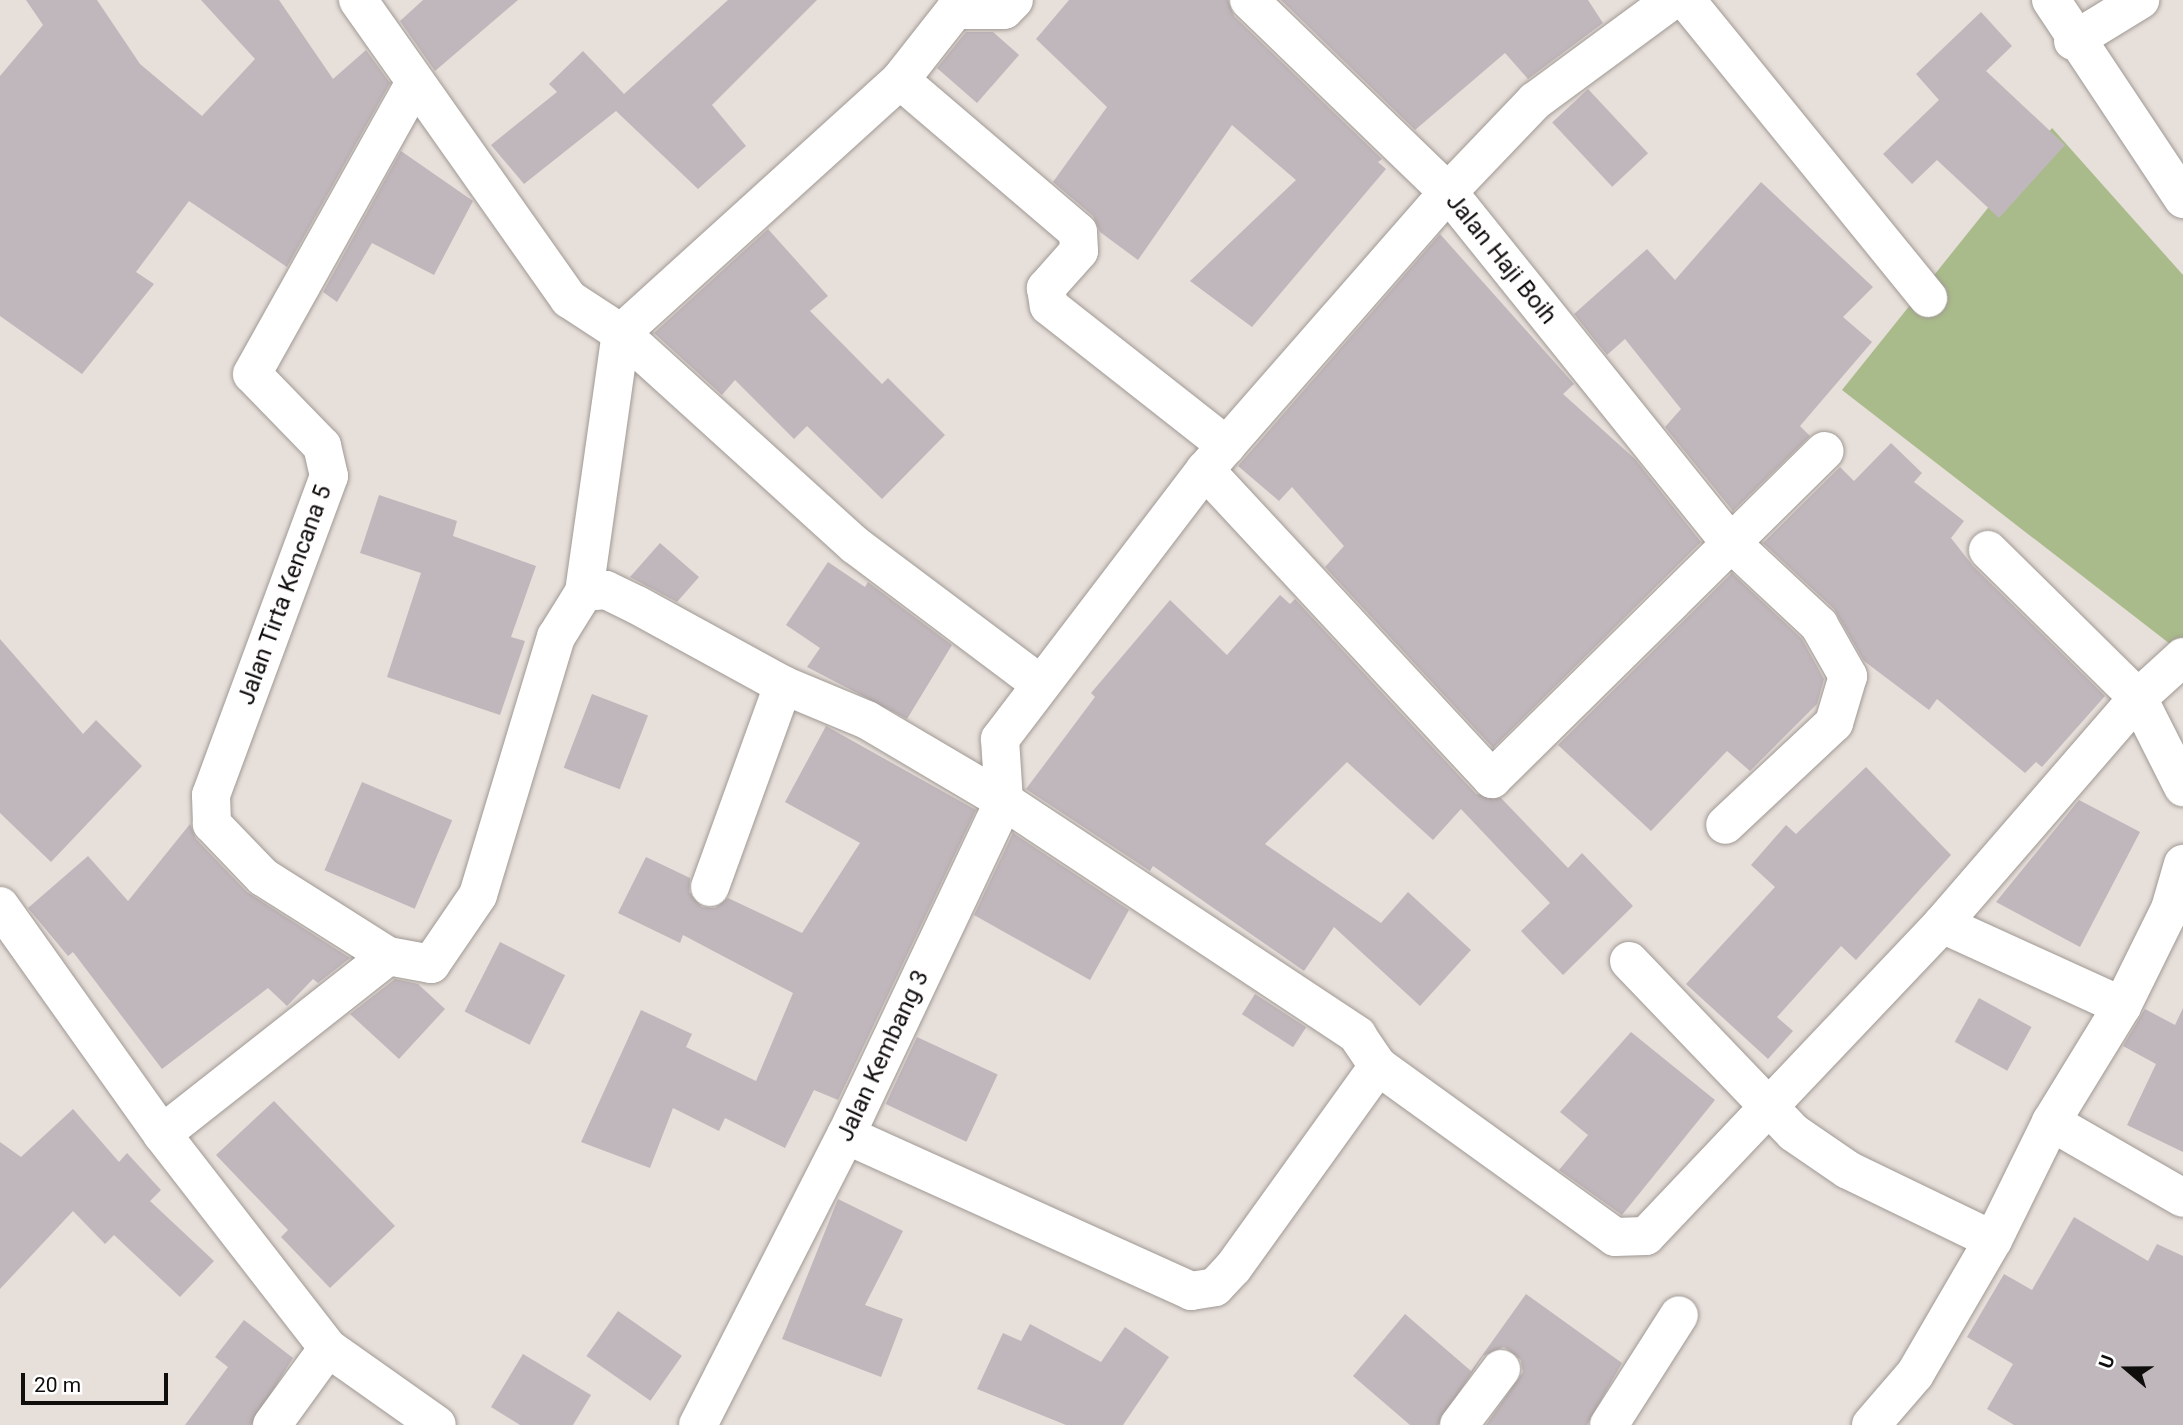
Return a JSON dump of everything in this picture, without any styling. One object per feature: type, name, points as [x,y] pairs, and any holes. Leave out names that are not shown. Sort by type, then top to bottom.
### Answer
[{"type":"street","points":[[358,0],[414,84],[569,299],[621,333],[855,545],[1038,683]]},
{"type":"street","points":[[162,1134],[388,956],[431,964],[478,895],[556,637],[584,592],[621,333],[900,80],[955,10],[1004,9],[1014,0]]},
{"type":"street","name":"Jalan Haji Boih","points":[[1249,0],[1448,192],[1728,540],[1819,625],[1848,676],[1834,723],[1725,825]]},
{"type":"street","name":"Jalan Kembang 3","points":[[698,1425],[846,1135],[1004,800],[1000,739],[1038,683],[1216,458],[1448,192],[1535,101],[1672,0]]},
{"type":"street","points":[[1686,0],[1928,298]]},
{"type":"street","points":[[2051,0],[2073,41],[2183,199]]},
{"type":"street","points":[[2073,41],[2140,0]]},
{"type":"street","points":[[900,80],[1078,232],[1079,251],[1045,288],[1049,306],[1216,458],[1486,779],[1498,776],[1728,540],[1825,451]]},
{"type":"street","name":"Jalan Tirta Kencana 5","points":[[388,956],[263,877],[212,824],[211,795],[329,476],[322,446],[252,373],[414,84]]},
{"type":"street","points":[[1989,550],[2138,698],[2183,787]]},
{"type":"street","points":[[584,592],[606,590],[783,685],[867,719],[1004,800],[1347,1027],[1378,1066],[1615,1237],[1646,1236],[1765,1107],[1942,924],[2138,698],[2183,657]]},
{"type":"street","points":[[710,887],[783,685]]},
{"type":"street","points":[[1871,1425],[1915,1374],[1993,1240],[2050,1122],[2122,1006],[2170,909],[2183,864]]},
{"type":"street","points":[[2,915],[162,1134],[328,1348],[435,1424]]},
{"type":"street","points":[[1942,924],[2122,1006]]},
{"type":"street","points":[[1629,961],[1765,1107],[1848,1170],[1993,1240]]},
{"type":"street","points":[[846,1135],[1191,1291],[1215,1287],[1233,1268],[1378,1066]]},
{"type":"street","points":[[2050,1122],[2183,1198]]},
{"type":"street","points":[[1609,1425],[1679,1315]]},
{"type":"street","points":[[272,1425],[328,1348]]},
{"type":"street","points":[[1460,1425],[1501,1369]]},
{"type":"green space","points":[[2052,128],[2183,275],[2183,654],[1842,390]]},
{"type":"building","points":[[26,0],[97,0],[140,64],[202,116],[255,59],[201,0],[279,0],[333,79],[366,50],[390,83],[287,267],[189,201],[136,272],[154,284],[82,374],[0,316],[0,76],[43,25]]},
{"type":"building","points":[[423,0],[518,0],[435,71],[400,21]]},
{"type":"building","points":[[728,0],[817,0],[712,105],[746,146],[698,189],[616,111],[524,184],[491,145],[557,92],[549,84],[583,51],[624,94]]},
{"type":"building","points":[[1069,0],[1228,0],[1234,16],[1382,159],[1378,162],[1386,169],[1252,327],[1190,281],[1296,180],[1232,125],[1138,260],[1100,232],[1093,216],[1053,182],[1107,107],[1036,39]]},
{"type":"building","points":[[1281,0],[1588,0],[1603,23],[1528,79],[1505,53],[1415,130]]},
{"type":"building","points":[[1981,12],[2012,46],[1986,71],[2065,145],[1999,218],[1937,160],[1912,184],[1883,154],[1939,100],[1916,74]]},
{"type":"building","points":[[966,32],[993,32],[1019,55],[977,103],[937,68]]},
{"type":"building","points":[[1588,89],[1648,153],[1612,187],[1552,122]]},
{"type":"building","points":[[401,151],[473,201],[434,275],[372,243],[337,302],[323,292]]},
{"type":"building","points":[[1761,182],[1873,287],[1843,317],[1872,342],[1800,426],[1810,436],[1733,511],[1665,427],[1681,409],[1625,339],[1607,355],[1574,314],[1647,249],[1675,280]]},
{"type":"building","points":[[768,229],[828,296],[810,311],[882,384],[888,378],[945,435],[882,499],[807,426],[794,439],[735,380],[722,395],[654,333]]},
{"type":"building","points":[[1440,234],[1574,384],[1563,394],[1635,459],[1701,542],[1493,748],[1325,567],[1344,546],[1292,487],[1279,501],[1238,466]]},
{"type":"building","points":[[1891,443],[1922,473],[1914,482],[1964,521],[1951,538],[1973,566],[2105,696],[2042,767],[2036,762],[2025,773],[1937,699],[1929,710],[1864,661],[1834,609],[1763,543],[1840,467],[1854,481]]},
{"type":"building","points":[[379,495],[457,521],[453,536],[536,566],[511,637],[525,641],[500,715],[387,677],[421,573],[360,553]]},
{"type":"building","points":[[660,543],[699,577],[677,602],[630,577]]},
{"type":"building","points":[[828,562],[865,587],[868,582],[952,645],[907,719],[807,667],[820,648],[786,625]]},
{"type":"building","points":[[1732,573],[1802,639],[1824,679],[1817,704],[1750,771],[1727,751],[1651,831],[1558,745]]},
{"type":"building","points":[[1280,595],[1290,604],[1295,599],[1476,794],[1501,798],[1568,868],[1582,853],[1633,906],[1563,975],[1521,931],[1550,903],[1461,809],[1433,840],[1347,762],[1265,844],[1381,923],[1408,892],[1471,950],[1420,1006],[1334,927],[1304,971],[1153,866],[1150,871],[1026,789],[1095,697],[1091,693],[1170,600],[1227,655]]},
{"type":"building","points":[[0,639],[83,734],[96,720],[142,766],[51,862],[0,813]]},
{"type":"building","points":[[592,694],[648,716],[620,789],[564,768]]},
{"type":"building","points":[[826,726],[976,810],[838,1100],[814,1090],[785,1148],[725,1118],[719,1131],[673,1108],[650,1168],[581,1142],[641,1010],[692,1034],[686,1047],[756,1081],[793,993],[683,935],[680,943],[618,913],[646,857],[690,878],[689,892],[702,907],[715,908],[728,898],[802,933],[860,843],[785,802]]},
{"type":"building","points":[[1866,767],[1951,855],[1856,960],[1841,946],[1777,1017],[1793,1031],[1768,1059],[1686,984],[1775,887],[1751,865],[1786,825],[1796,834]]},
{"type":"building","points":[[362,782],[452,820],[415,909],[324,870]]},
{"type":"building","points":[[2079,800],[2140,832],[2080,947],[1996,902]]},
{"type":"building","points":[[190,824],[196,839],[247,892],[350,958],[318,983],[313,979],[287,1006],[268,988],[162,1069],[73,952],[68,956],[28,908],[88,856],[128,901]]},
{"type":"building","points":[[1013,833],[1129,910],[1090,980],[974,915]]},
{"type":"building","points":[[500,942],[565,975],[530,1045],[465,1011]]},
{"type":"building","points":[[395,979],[418,984],[445,1009],[399,1059],[350,1014]]},
{"type":"building","points":[[1255,994],[1306,1027],[1293,1047],[1242,1014]]},
{"type":"building","points":[[1979,998],[2031,1027],[2007,1071],[1955,1042]]},
{"type":"building","points":[[2183,1008],[2183,1152],[2127,1125],[2156,1064],[2123,1046],[2145,1009],[2175,1025]]},
{"type":"building","points":[[1631,1032],[1715,1100],[1622,1215],[1559,1170],[1588,1135],[1560,1112]]},
{"type":"building","points":[[917,1037],[998,1075],[966,1142],[886,1104]]},
{"type":"building","points":[[274,1101],[395,1226],[330,1288],[281,1237],[288,1230],[216,1155]]},
{"type":"building","points":[[73,1109],[119,1162],[127,1153],[161,1190],[150,1201],[214,1261],[180,1297],[114,1235],[105,1244],[73,1211],[0,1289],[0,1142],[21,1157]]},
{"type":"building","points":[[838,1199],[903,1231],[865,1305],[903,1319],[881,1377],[782,1339]]},
{"type":"building","points":[[2074,1217],[2148,1261],[2157,1244],[2183,1256],[2183,1425],[2014,1425],[1987,1409],[2013,1364],[1967,1337],[2004,1274],[2032,1290]]},
{"type":"building","points":[[1526,1294],[1622,1363],[1587,1425],[1486,1425],[1523,1372],[1521,1360],[1504,1347],[1483,1356],[1438,1425],[1410,1425],[1353,1376],[1405,1314],[1471,1371]]},
{"type":"building","points":[[618,1311],[682,1356],[650,1401],[586,1356]]},
{"type":"building","points":[[244,1320],[293,1358],[251,1425],[185,1425],[228,1367],[215,1357]]},
{"type":"building","points":[[1030,1324],[1101,1362],[1125,1327],[1169,1357],[1123,1425],[1066,1425],[977,1389],[1003,1333],[1021,1341]]},
{"type":"building","points":[[523,1354],[591,1395],[573,1425],[520,1425],[491,1407]]}]
